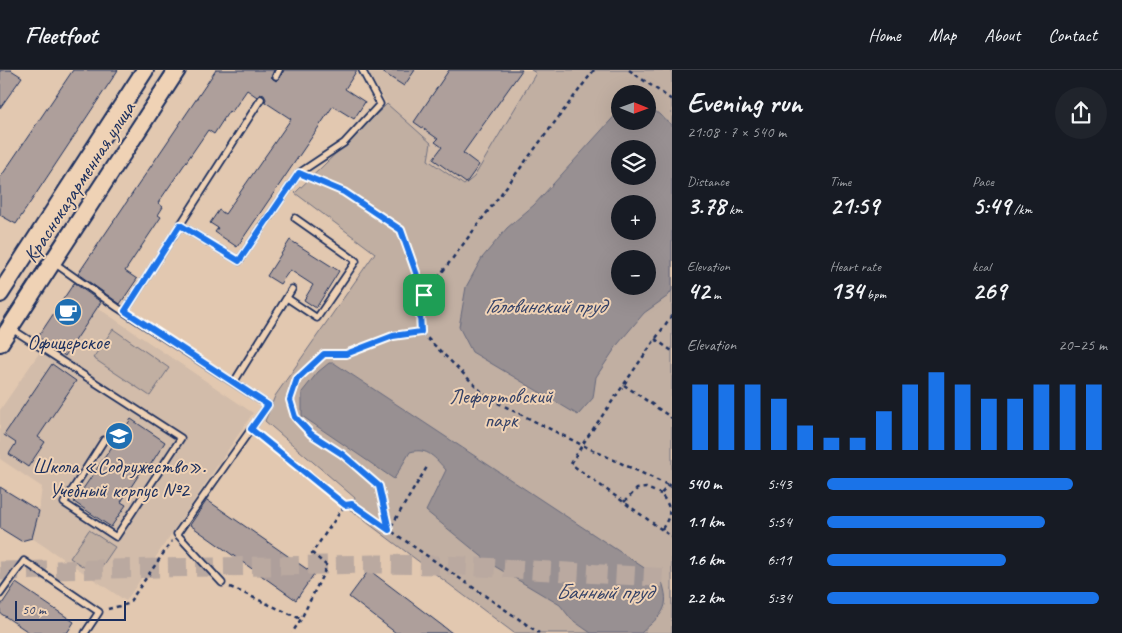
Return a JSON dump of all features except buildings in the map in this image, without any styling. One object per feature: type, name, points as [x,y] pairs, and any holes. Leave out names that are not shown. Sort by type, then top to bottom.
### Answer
[{"type":"main road","name":"Красноказарменная улица","points":[[0,294],[146,70]]},
{"type":"main road","name":"Красноказарменная улица","points":[[0,343],[177,70]]},
{"type":"lane","points":[[180,225],[239,261],[299,173],[344,143],[380,104],[362,70]]},
{"type":"lane","points":[[125,311],[261,99]]},
{"type":"lane","points":[[287,298],[317,318],[356,260],[295,218]]},
{"type":"lane","points":[[52,262],[268,405],[177,534],[222,583]]},
{"type":"lane","points":[[234,382],[292,289]]},
{"type":"lane","points":[[10,328],[181,438],[116,537],[64,503],[104,440]]},
{"type":"lane","points":[[0,594],[24,562],[99,612],[85,633]]},
{"type":"path","points":[[594,70],[424,295],[420,314],[421,332],[488,398],[672,487]]},
{"type":"path","points":[[629,70],[672,100]]},
{"type":"path","points":[[299,173],[344,192],[401,230],[424,295]]},
{"type":"path","points":[[672,315],[582,445],[571,464],[672,537]]},
{"type":"path","points":[[389,530],[379,486],[342,454],[311,434],[295,417],[290,400],[297,379],[324,354],[346,354],[393,336],[421,332]]},
{"type":"path","points":[[655,339],[672,351]]},
{"type":"path","points":[[624,385],[672,418]]},
{"type":"path","points":[[251,429],[345,505],[352,504],[539,633]]},
{"type":"path","points":[[389,530],[427,466]]},
{"type":"path","points":[[661,494],[672,481]]},
{"type":"path","points":[[624,502],[637,489],[646,488],[661,494],[669,504],[670,516],[662,529]]},
{"type":"path","points":[[292,633],[301,620],[327,566],[312,553],[345,505]]},
{"type":"path","points":[[99,612],[128,604],[177,534]]},
{"type":"path","points":[[222,583],[301,620]]},
{"type":"shaded area","points":[[366,70],[531,70],[536,73],[468,187],[427,160],[431,143],[387,104]]},
{"type":"shaded area","name":"Школа «Содружество». Учебный корпус №2","points":[[70,289],[253,413],[126,601],[32,538],[39,511],[42,487],[0,459],[0,410],[46,343],[38,337]]},
{"type":"green space","name":"Лефортовский парк","points":[[531,70],[672,70],[672,633],[514,633],[349,509],[355,498],[265,421],[275,396],[375,253],[295,193],[387,104],[431,143],[428,160],[464,185],[474,177],[536,73]]},
{"type":"green space","points":[[113,329],[169,368],[150,396],[93,358]]},
{"type":"green space","points":[[89,530],[115,547],[96,575],[70,558]]},
{"type":"water","name":"Головинский пруд","points":[[656,112],[672,125],[672,290],[668,296],[644,313],[618,344],[596,377],[593,398],[578,415],[472,352],[459,327],[466,287],[482,258],[507,228],[534,205],[611,120],[611,130],[656,130]]},
{"type":"water","name":"Банный пруд","points":[[329,363],[334,363],[661,579],[665,604],[655,621],[641,633],[591,633],[571,619],[560,605],[491,564],[426,511],[446,470],[431,455],[422,451],[410,452],[394,479],[302,416],[302,392],[318,372]]},
{"type":"tunnel","points":[[0,571],[375,564],[446,565],[672,578]]},
{"type":"tram line","points":[[0,324],[167,70]]},
{"type":"place","name":"Офицерское","points":[[68,312]]},
{"type":"place","name":"Школа «Содружество». Учебный корпус №2","points":[[119,436]]},
{"type":"route","points":[[299,173],[344,192],[401,230],[424,295],[420,314],[421,332],[393,336],[346,354],[324,354],[297,379],[290,400],[295,417],[311,434],[342,454],[379,486],[389,530],[352,504],[345,505],[251,429],[268,405],[125,311],[180,225],[239,261],[299,173]]}]
